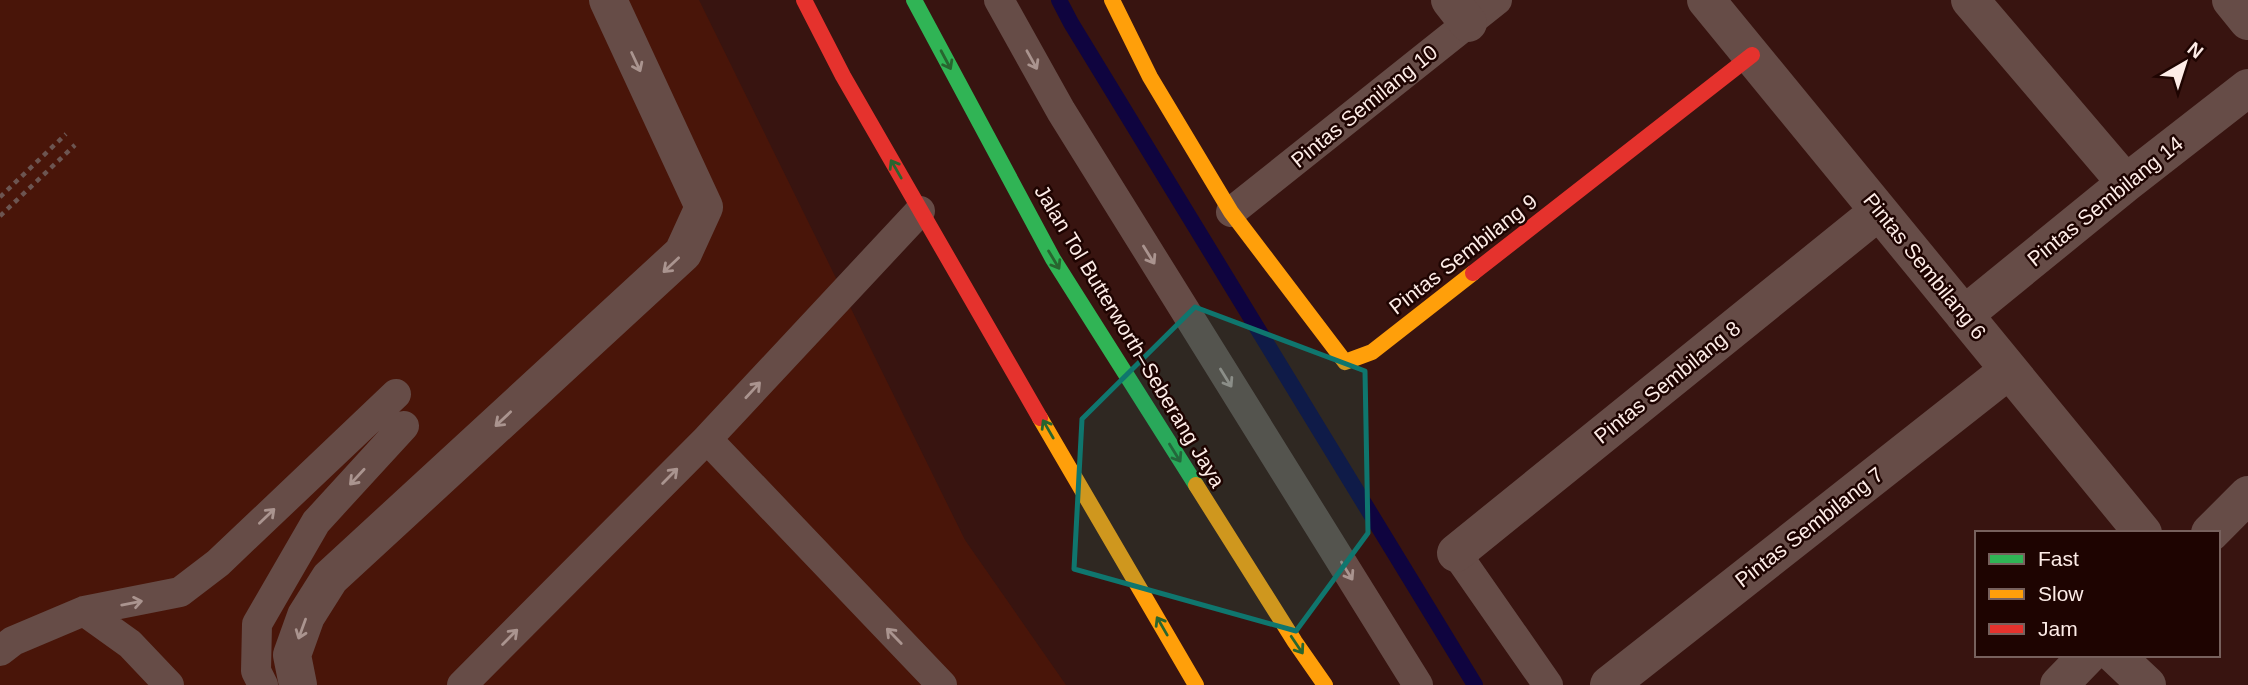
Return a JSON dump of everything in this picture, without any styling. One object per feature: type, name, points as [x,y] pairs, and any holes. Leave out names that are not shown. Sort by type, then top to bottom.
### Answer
[{"type":"main road","points":[[804,0],[843,76],[920,211],[1196,685]]},
{"type":"main road","name":"Jalan Tol Butterworth–Seberang Jaya","points":[[914,0],[1053,259],[1295,642],[1325,685]]},
{"type":"main road","points":[[1112,0],[1150,77],[1231,212]]},
{"type":"main road","name":"Pintas Sembilang 9","points":[[1231,212],[1345,362],[1372,352],[1752,55]]},
{"type":"street","points":[[298,685],[292,655],[306,616],[330,578],[683,253],[704,207],[608,0]]},
{"type":"street","name":"Pintas Sembilang 6","points":[[1706,0],[2141,531]]},
{"type":"street","points":[[1970,0],[2126,183]]},
{"type":"street","points":[[2231,0],[2248,21]]},
{"type":"street","name":"Pintas Sembilang 14","points":[[1964,314],[2248,89]]},
{"type":"street","name":"Pintas Sembilang 8","points":[[1456,553],[1879,211]]},
{"type":"street","name":"Pintas Sembilang 7","points":[[1609,685],[2009,370]]},
{"type":"street","points":[[2212,531],[2248,495]]},
{"type":"street","points":[[2059,685],[2086,657]]},
{"type":"street","points":[[2118,657],[2147,685]]},
{"type":"lane","points":[[999,0],[1060,111],[1419,685]]},
{"type":"lane","name":"Pintas Semilang 10","points":[[1231,212],[1472,8]]},
{"type":"lane","points":[[461,685],[707,439],[920,211]]},
{"type":"lane","points":[[0,651],[13,641],[84,611],[180,592],[218,563],[396,394]]},
{"type":"lane","points":[[262,685],[256,671],[257,624],[316,522],[404,426]]},
{"type":"lane","points":[[707,439],[942,685]]},
{"type":"lane","points":[[1456,553],[1548,685]]},
{"type":"lane","points":[[84,611],[130,644],[169,685]]},
{"type":"path","points":[[0,197],[66,134]]},
{"type":"path","points":[[0,216],[75,145]]},
{"type":"highlighted area","points":[[1195,307],[1365,371],[1368,533],[1296,631],[1074,569],[1082,419]]},
{"type":"shaded area","points":[[0,0],[699,0],[965,540],[1066,685],[0,685]]},
{"type":"waterway","points":[[1059,0],[1475,685]]},
{"type":"traffic: fast","points":[[914,0],[1053,259],[1196,485]]},
{"type":"traffic: slow","points":[[1112,0],[1150,77],[1231,212],[1345,362],[1372,352],[1473,273]]},
{"type":"traffic: slow","points":[[1040,418],[1196,685]]},
{"type":"traffic: slow","points":[[1196,485],[1325,685]]},
{"type":"traffic: jam","points":[[804,0],[843,76],[1040,418]]},
{"type":"traffic: jam","points":[[1473,273],[1752,55]]}]
